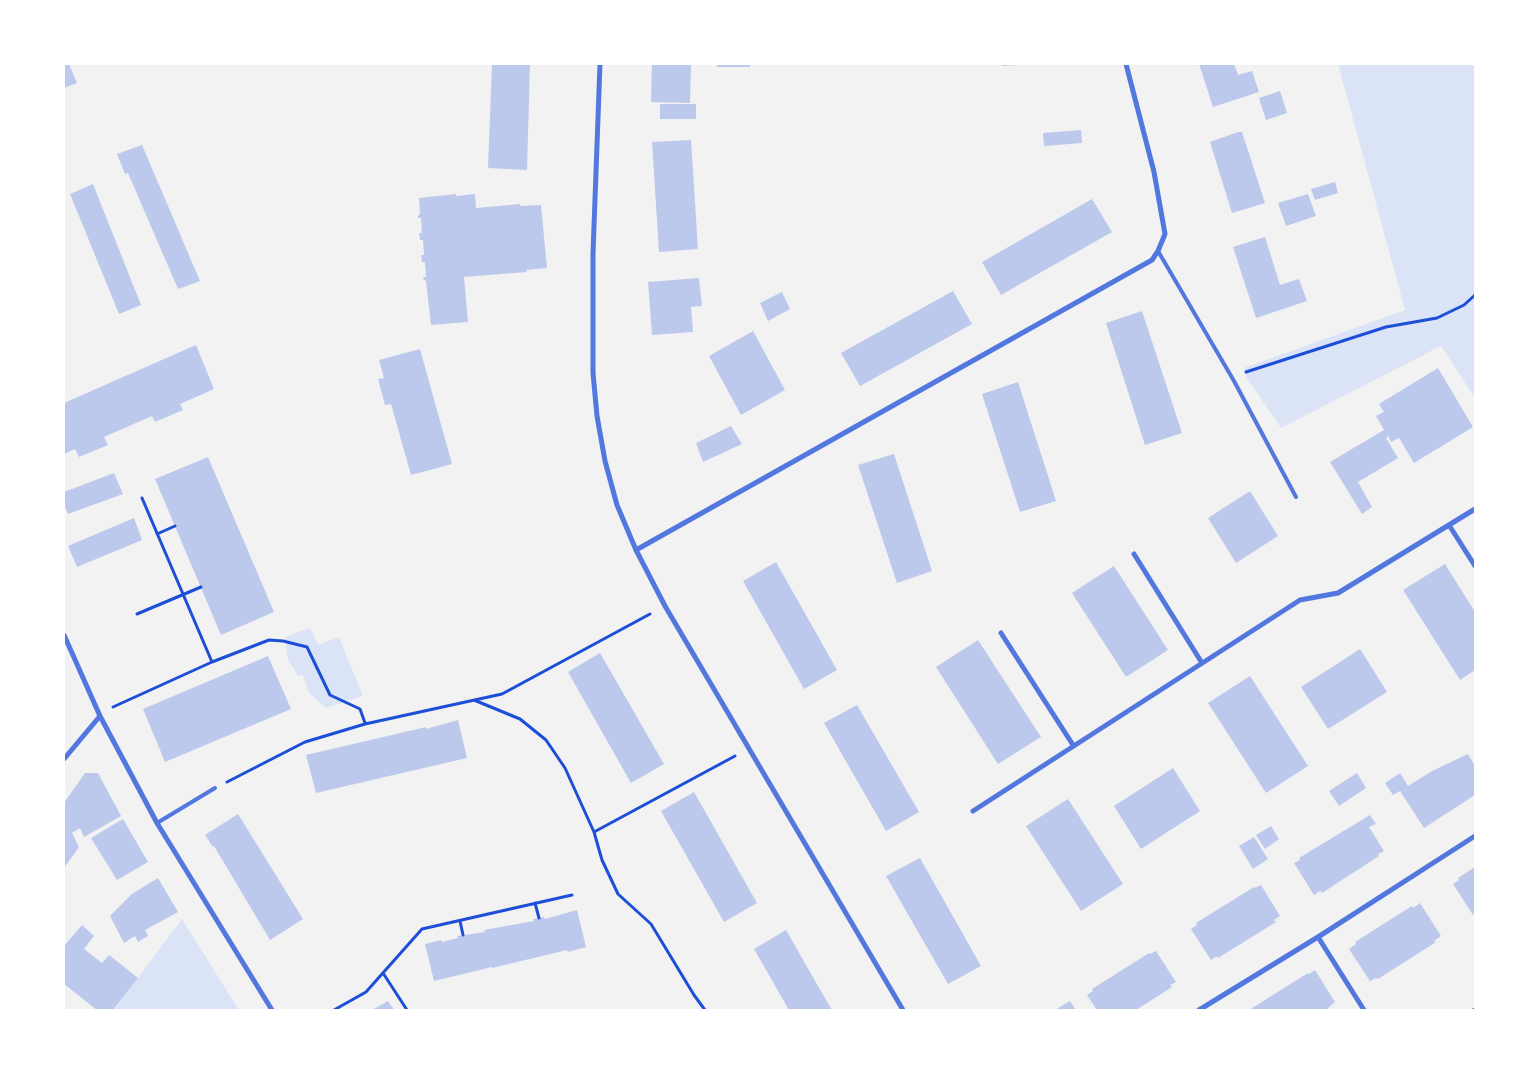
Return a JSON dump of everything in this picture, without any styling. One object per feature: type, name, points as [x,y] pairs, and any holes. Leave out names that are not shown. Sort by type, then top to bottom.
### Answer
[{"type":"street","points":[[600,64],[593,253],[593,373],[597,416],[605,461],[617,505],[636,550],[665,606],[903,1010]]},
{"type":"street","points":[[636,550],[1152,260],[1165,234],[1154,172],[1126,64]]},
{"type":"street","points":[[973,812],[1073,745],[1300,600],[1338,593],[1475,510]]},
{"type":"street","points":[[1449,525],[1475,566]]},
{"type":"street","points":[[1134,554],[1202,663]]},
{"type":"street","points":[[1001,633],[1073,745]]},
{"type":"street","points":[[64,635],[100,715],[157,823],[272,1010]]},
{"type":"street","points":[[64,759],[100,715]]},
{"type":"street","points":[[1199,1010],[1318,937],[1475,836]]},
{"type":"street","points":[[1318,937],[1364,1010]]},
{"type":"lane","points":[[1158,251],[1231,377],[1296,496]]},
{"type":"lane","points":[[157,823],[215,788]]},
{"type":"path","points":[[1231,377],[1386,327],[1437,318],[1464,305],[1475,295]]},
{"type":"path","points":[[142,498],[212,662]]},
{"type":"path","points":[[157,534],[175,526]]},
{"type":"path","points":[[137,614],[201,587]]},
{"type":"path","points":[[215,788],[305,742],[365,724],[502,694],[665,606]]},
{"type":"path","points":[[100,715],[212,662],[269,640],[283,641],[307,647],[330,695],[360,709],[365,724]]},
{"type":"path","points":[[474,700],[520,718],[546,740],[565,768],[594,832],[602,860],[618,894],[651,924],[705,1010]]},
{"type":"path","points":[[594,832],[750,748]]},
{"type":"path","points":[[337,1010],[366,992],[422,929],[572,895]]},
{"type":"path","points":[[535,903],[539,918]]},
{"type":"path","points":[[460,921],[463,935]]},
{"type":"path","points":[[383,973],[407,1010]]},
{"type":"shaded area","points":[[1338,64],[1475,64],[1475,398],[1441,346],[1281,428],[1245,375],[1244,368],[1405,310]]},
{"type":"shaded area","points":[[310,628],[318,645],[339,637],[363,696],[326,708],[309,693],[303,675],[298,676],[288,659],[285,637]]},
{"type":"shaded area","points":[[182,919],[239,1010],[114,1010]]},
{"type":"building","points":[[64,64],[69,64],[77,83],[64,88]]},
{"type":"building","points":[[492,64],[530,64],[527,170],[488,168]]},
{"type":"building","points":[[652,64],[691,64],[690,103],[651,102]]},
{"type":"building","points":[[717,64],[750,64],[750,67],[717,67]]},
{"type":"building","points":[[1002,64],[1019,64],[1019,65],[1002,66]]},
{"type":"building","points":[[1199,64],[1234,64],[1238,75],[1252,71],[1259,92],[1213,107]]},
{"type":"building","points":[[1280,91],[1287,113],[1266,120],[1259,98]]},
{"type":"building","points":[[660,104],[696,104],[696,119],[660,119]]},
{"type":"building","points":[[1081,130],[1082,143],[1044,146],[1043,133]]},
{"type":"building","points":[[1242,132],[1265,203],[1232,213],[1210,142]]},
{"type":"building","points":[[691,140],[698,249],[659,252],[652,142]]},
{"type":"building","points":[[142,145],[200,281],[178,289],[128,173],[125,174],[117,154]]},
{"type":"building","points":[[1335,182],[1338,193],[1315,200],[1311,189]]},
{"type":"building","points":[[93,184],[141,305],[119,314],[70,194]]},
{"type":"building","points":[[456,194],[456,196],[475,194],[476,208],[520,204],[520,206],[541,205],[547,268],[526,270],[527,272],[464,277],[468,322],[431,325],[426,281],[423,277],[426,277],[425,262],[422,262],[421,255],[424,255],[423,240],[420,240],[419,233],[422,233],[421,218],[418,218],[420,214],[419,198]]},
{"type":"building","points":[[1308,194],[1316,216],[1286,226],[1278,203]]},
{"type":"building","points":[[1092,199],[1112,232],[1001,295],[982,262]]},
{"type":"building","points":[[1265,237],[1280,285],[1299,279],[1307,301],[1256,318],[1233,247]]},
{"type":"building","points":[[699,278],[702,306],[691,307],[693,332],[652,335],[648,282]]},
{"type":"building","points":[[953,291],[972,324],[860,386],[841,353]]},
{"type":"building","points":[[782,292],[790,309],[768,321],[760,303]]},
{"type":"building","points":[[1142,311],[1182,433],[1145,445],[1106,323]]},
{"type":"building","points":[[753,331],[785,390],[741,415],[709,356]]},
{"type":"building","points":[[196,345],[214,389],[180,404],[183,410],[155,422],[152,416],[104,437],[108,445],[79,457],[75,449],[64,454],[64,403]]},
{"type":"building","points":[[420,349],[452,464],[411,475],[391,404],[385,405],[378,379],[384,378],[379,360]]},
{"type":"building","points":[[1438,368],[1473,427],[1414,463],[1399,438],[1391,442],[1388,436],[1386,438],[1398,458],[1358,482],[1372,507],[1362,514],[1330,462],[1384,430],[1376,416],[1384,412],[1379,404]]},
{"type":"building","points":[[1018,382],[1056,501],[1020,512],[982,394]]},
{"type":"building","points":[[731,426],[742,444],[703,462],[696,443]]},
{"type":"building","points":[[894,454],[932,571],[897,583],[858,465]]},
{"type":"building","points":[[208,457],[274,612],[221,635],[155,479]]},
{"type":"building","points":[[114,473],[123,494],[68,514],[64,505],[64,492]]},
{"type":"building","points":[[1250,491],[1278,536],[1236,563],[1208,518]]},
{"type":"building","points":[[134,518],[142,540],[77,567],[68,546]]},
{"type":"building","points":[[776,562],[837,670],[804,689],[743,581]]},
{"type":"building","points":[[1445,564],[1475,612],[1475,670],[1460,680],[1403,590]]},
{"type":"building","points":[[1114,566],[1168,650],[1126,677],[1072,593]]},
{"type":"building","points":[[978,640],[1041,737],[998,764],[936,667]]},
{"type":"building","points":[[1360,649],[1387,692],[1328,729],[1301,687]]},
{"type":"building","points":[[600,653],[664,764],[631,783],[568,672]]},
{"type":"building","points":[[268,656],[291,709],[165,762],[143,709]]},
{"type":"building","points":[[1250,676],[1308,766],[1266,793],[1208,703]]},
{"type":"building","points":[[857,705],[919,812],[886,831],[824,723]]},
{"type":"building","points":[[458,720],[467,758],[316,793],[306,755],[426,727],[426,729]]},
{"type":"building","points":[[1468,754],[1475,766],[1475,795],[1424,828],[1400,791],[1393,795],[1385,783],[1400,773],[1408,786],[1432,771]]},
{"type":"building","points":[[1173,768],[1200,811],[1141,849],[1114,806]]},
{"type":"building","points":[[85,773],[98,773],[121,816],[84,837],[80,828],[72,833],[79,847],[64,868],[64,803]]},
{"type":"building","points":[[1357,773],[1366,788],[1339,806],[1329,791]]},
{"type":"building","points":[[694,792],[757,903],[724,922],[661,811]]},
{"type":"building","points":[[1068,799],[1123,884],[1081,911],[1026,826]]},
{"type":"building","points":[[238,814],[303,919],[270,940],[214,846],[205,835]]},
{"type":"building","points":[[1370,815],[1376,824],[1369,827],[1384,851],[1322,893],[1320,891],[1314,895],[1294,863],[1300,860],[1299,858]]},
{"type":"building","points":[[123,819],[148,862],[117,880],[91,838]]},
{"type":"building","points":[[1271,826],[1279,839],[1265,849],[1256,835]]},
{"type":"building","points":[[1254,837],[1268,859],[1253,869],[1239,846]]},
{"type":"building","points":[[920,858],[981,966],[948,984],[886,876]]},
{"type":"building","points":[[1475,867],[1475,914],[1473,915],[1453,884],[1459,880],[1458,878]]},
{"type":"building","points":[[158,878],[178,912],[145,930],[148,936],[138,942],[135,936],[124,943],[110,916],[132,894]]},
{"type":"building","points":[[1261,885],[1280,916],[1274,920],[1276,922],[1218,958],[1217,956],[1211,960],[1191,929],[1197,925],[1196,923],[1254,887]]},
{"type":"building","points":[[1420,903],[1441,936],[1434,941],[1436,942],[1378,979],[1370,981],[1349,949],[1356,944],[1355,942],[1412,906],[1413,908]]},
{"type":"building","points":[[577,910],[586,947],[434,981],[425,944],[441,940],[442,942],[458,938],[457,936],[534,921],[533,919],[544,917],[545,919]]},
{"type":"building","points":[[82,925],[94,936],[84,949],[102,963],[109,955],[138,978],[113,1010],[97,1010],[64,984],[64,946]]},
{"type":"building","points":[[786,930],[832,1010],[789,1010],[754,949]]},
{"type":"building","points":[[1156,951],[1176,982],[1170,985],[1172,987],[1136,1010],[1097,1010],[1087,995],[1093,991],[1092,989],[1149,953]]},
{"type":"building","points":[[1315,970],[1335,1002],[1326,1010],[1249,1010],[1308,973]]},
{"type":"building","points":[[388,1001],[394,1010],[372,1010]]},
{"type":"building","points":[[1070,1001],[1076,1010],[1055,1010]]}]
